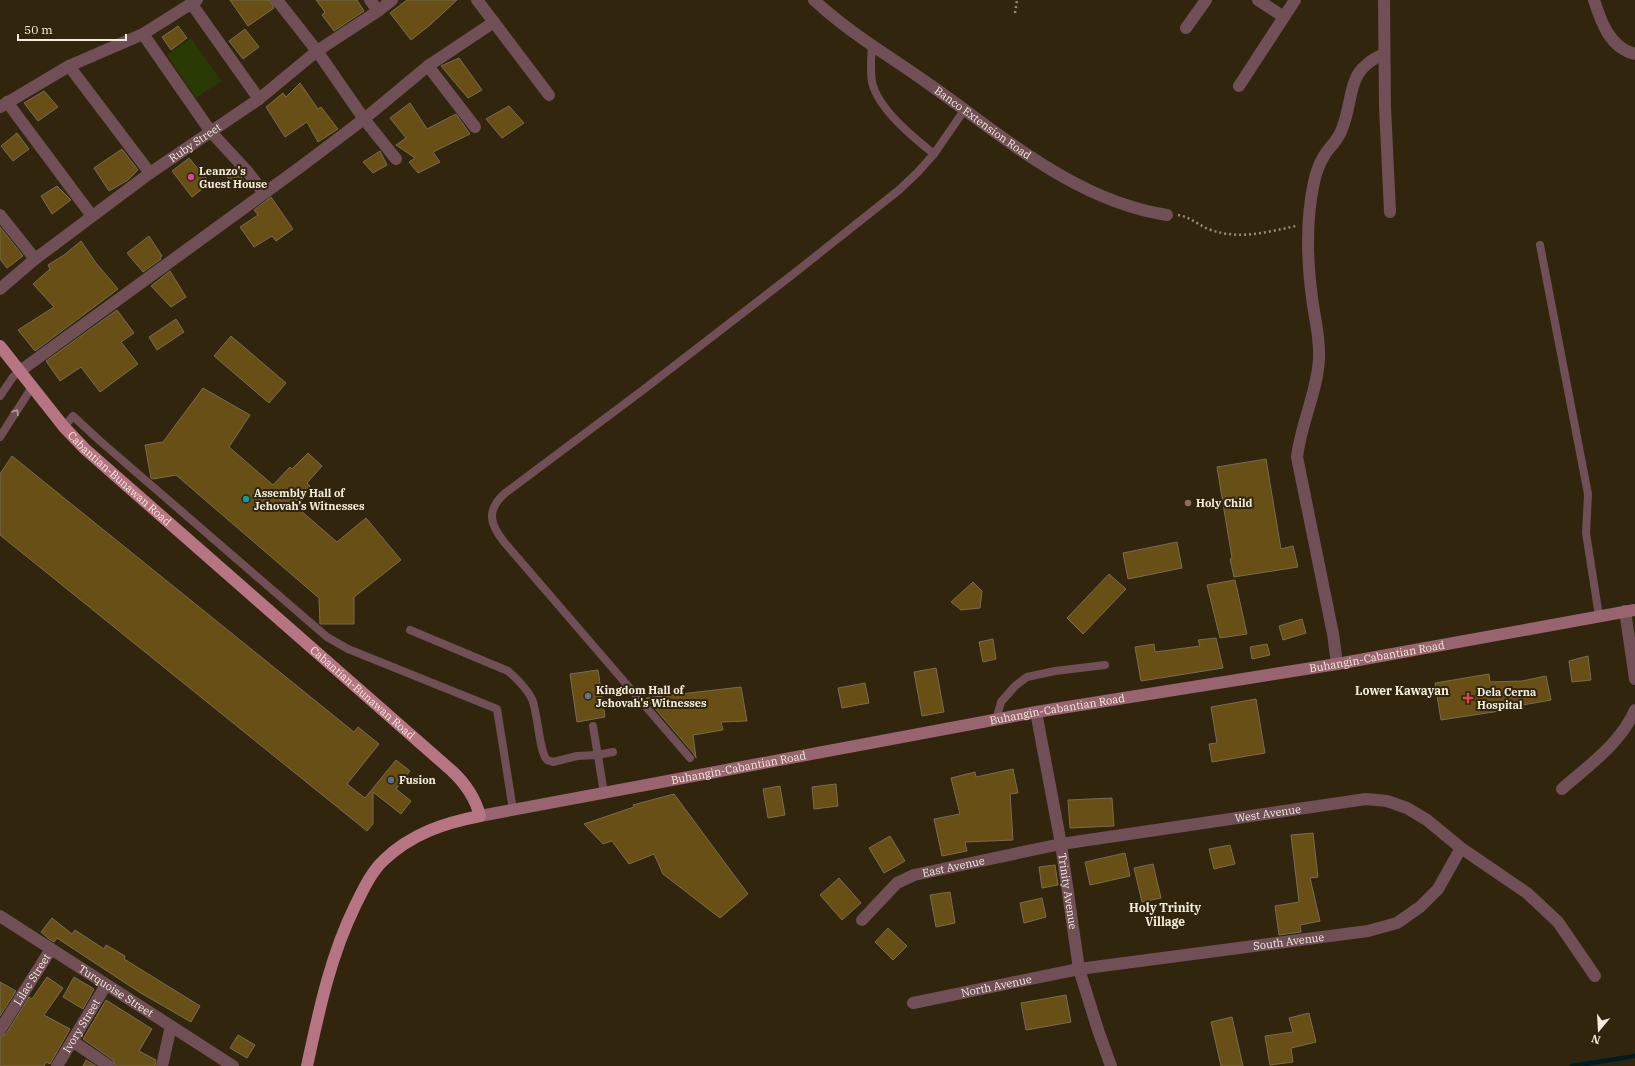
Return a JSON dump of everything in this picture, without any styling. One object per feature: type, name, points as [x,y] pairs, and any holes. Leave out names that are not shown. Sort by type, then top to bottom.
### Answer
[{"type":"main road","name":"Cabantian-Bunawan Road","points":[[0,346],[64,427],[85,449],[452,771],[471,792],[477,804],[480,816]]},
{"type":"main road","name":"Buhangin-Cabantian Road","points":[[480,816],[1036,712],[1337,664],[1630,611]]},
{"type":"main road","points":[[307,1066],[325,984],[340,941],[363,890],[372,875],[384,860],[415,837],[447,824],[480,816]]},
{"type":"street","points":[[277,0],[317,51],[364,119],[396,159]]},
{"type":"street","points":[[370,0],[378,11]]},
{"type":"street","name":"Ruby Street","points":[[0,289],[35,259],[150,173],[259,99],[317,51],[378,11],[392,0]]},
{"type":"street","points":[[477,0],[549,95]]},
{"type":"street","name":"Banco Extension Road","points":[[814,0],[830,15],[1041,163],[1083,188],[1127,206],[1167,215]]},
{"type":"street","points":[[1186,28],[1206,0]]},
{"type":"street","points":[[1258,0],[1284,17]]},
{"type":"street","points":[[1239,86],[1295,0]]},
{"type":"street","points":[[1384,0],[1384,54],[1390,212]]},
{"type":"street","points":[[1594,0],[1602,25],[1610,37],[1621,47],[1635,54]]},
{"type":"street","points":[[92,216],[4,104],[68,66],[143,34],[194,2],[259,99]]},
{"type":"street","points":[[20,371],[364,119],[428,66],[494,22]]},
{"type":"street","points":[[143,34],[211,132],[247,171],[264,193]]},
{"type":"street","points":[[1337,664],[1332,626],[1298,457],[1300,437],[1316,384],[1319,358],[1317,327],[1308,261],[1308,223],[1314,182],[1318,167],[1324,155],[1336,142],[1342,129],[1353,85],[1358,74],[1366,64],[1384,54]]},
{"type":"street","points":[[68,66],[150,173]]},
{"type":"street","points":[[428,66],[475,127]]},
{"type":"street","points":[[0,215],[35,259]]},
{"type":"street","points":[[1630,611],[1635,679]]},
{"type":"street","points":[[1562,789],[1621,734],[1630,721],[1635,710]]},
{"type":"street","name":"Trinity Avenue","points":[[1036,712],[1061,844],[1079,969],[1111,1066]]},
{"type":"street","name":"West Avenue","points":[[1061,844],[1366,799],[1387,801],[1407,808],[1427,820],[1461,848],[1527,893],[1558,922],[1595,976]]},
{"type":"street","name":"East Avenue","points":[[862,920],[897,883],[914,875],[1061,844]]},
{"type":"street","name":"South Avenue","points":[[1079,969],[1368,931],[1397,923],[1420,907],[1438,889],[1461,848]]},
{"type":"street","name":"Turquoise Street","points":[[0,916],[229,1065]]},
{"type":"street","name":"Lilac Street","points":[[0,1030],[51,949]]},
{"type":"street","name":"North Avenue","points":[[913,1003],[1079,969]]},
{"type":"street","name":"Ivory Street","points":[[57,1066],[106,984]]},
{"type":"street","points":[[162,1066],[171,1026]]},
{"type":"street","points":[[72,1041],[109,1066]]},
{"type":"lane","points":[[872,45],[870,67],[872,83],[879,99],[914,139],[934,154]]},
{"type":"lane","points":[[690,758],[495,531],[492,522],[494,506],[504,494],[755,304],[893,194],[917,173],[934,154],[965,109]]},
{"type":"lane","points":[[1540,245],[1588,494],[1586,533],[1600,616]]},
{"type":"lane","points":[[0,396],[13,377],[20,371]]},
{"type":"lane","points":[[0,436],[32,387]]},
{"type":"lane","points":[[64,427],[74,416],[100,441],[317,629],[337,644],[496,709],[513,810]]},
{"type":"lane","points":[[410,630],[508,671],[517,679],[532,698],[538,717],[543,752],[547,760],[553,762],[577,756],[597,755],[613,752]]},
{"type":"lane","points":[[996,720],[1001,702],[1015,686],[1026,677],[1055,671],[1105,665]]},
{"type":"lane","points":[[593,726],[604,794]]},
{"type":"path","points":[[1015,13],[1017,0]]},
{"type":"path","points":[[1167,215],[1184,216],[1209,230],[1224,234],[1236,235],[1254,235],[1308,223]]},
{"type":"green space","points":[[191,38],[221,81],[196,98],[167,55]]},
{"type":"building","points":[[230,0],[270,0],[274,8],[248,26]]},
{"type":"building","points":[[316,0],[357,0],[364,11],[334,31],[322,15],[325,12]]},
{"type":"building","points":[[407,0],[457,0],[411,40],[390,13]]},
{"type":"building","points":[[178,26],[187,38],[171,50],[162,37]]},
{"type":"building","points":[[245,29],[259,47],[243,59],[229,41]]},
{"type":"building","points":[[459,58],[482,90],[468,98],[441,66]]},
{"type":"building","points":[[300,83],[318,109],[321,107],[338,129],[318,142],[307,122],[285,137],[266,107],[283,93],[286,97]]},
{"type":"building","points":[[44,91],[58,107],[38,121],[24,103]]},
{"type":"building","points":[[410,103],[427,129],[456,114],[470,134],[433,152],[440,162],[418,173],[409,162],[415,158],[396,145],[406,138],[390,118]]},
{"type":"building","points":[[509,106],[524,123],[502,138],[486,119]]},
{"type":"building","points":[[17,133],[29,149],[13,161],[1,146]]},
{"type":"building","points":[[122,149],[138,170],[128,180],[109,191],[94,168]]},
{"type":"building","points":[[380,151],[387,165],[373,173],[363,162]]},
{"type":"building","name":"Leanzo's Guest House","points":[[189,158],[210,183],[192,197],[172,171]]},
{"type":"building","points":[[237,172],[246,183],[238,189],[226,176]]},
{"type":"building","points":[[57,186],[71,200],[52,214],[41,196]]},
{"type":"building","points":[[271,197],[293,229],[276,241],[272,236],[254,247],[240,227],[258,215],[254,210]]},
{"type":"building","points":[[0,227],[23,256],[7,268],[0,259]]},
{"type":"building","points":[[149,236],[162,256],[160,257],[161,259],[143,272],[127,253]]},
{"type":"building","points":[[81,241],[96,263],[118,289],[35,351],[18,330],[54,307],[33,284],[50,269],[48,265],[64,255]]},
{"type":"building","points":[[170,271],[186,297],[171,307],[151,286]]},
{"type":"building","points":[[117,310],[134,333],[121,342],[138,364],[100,392],[81,367],[60,381],[46,361]]},
{"type":"building","points":[[176,319],[184,332],[157,350],[149,337]]},
{"type":"building","points":[[231,336],[286,383],[269,403],[214,356]]},
{"type":"building","name":"Assembly Hall of Jehovah's Witnesses","points":[[203,388],[250,415],[229,447],[273,485],[290,467],[292,469],[308,453],[322,466],[307,483],[310,486],[293,504],[337,542],[366,518],[401,560],[354,597],[354,624],[320,624],[319,598],[176,475],[153,479],[151,478],[145,445],[163,442]]},
{"type":"building","points":[[12,456],[354,732],[358,727],[379,744],[347,784],[365,798],[396,760],[410,771],[396,789],[411,801],[401,814],[373,792],[373,824],[367,831],[0,535],[0,474]]},
{"type":"building","points":[[1266,459],[1281,549],[1293,546],[1298,567],[1234,577],[1230,559],[1232,558],[1217,467]]},
{"type":"building","points":[[1177,542],[1182,568],[1128,579],[1123,553]]},
{"type":"building","points":[[1109,574],[1126,589],[1083,634],[1067,618]]},
{"type":"building","points":[[1235,580],[1247,634],[1220,638],[1207,585]]},
{"type":"building","points":[[973,582],[982,591],[980,608],[961,610],[951,602]]},
{"type":"building","points":[[1302,619],[1306,633],[1283,640],[1279,626]]},
{"type":"building","points":[[1216,638],[1223,668],[1141,681],[1135,647],[1154,644],[1155,652],[1200,646],[1198,640]]},
{"type":"building","points":[[993,639],[996,659],[983,662],[979,642]]},
{"type":"building","points":[[1267,644],[1270,655],[1252,659],[1250,647]]},
{"type":"building","points":[[1588,656],[1591,680],[1572,682],[1569,661]]},
{"type":"building","points":[[936,668],[944,712],[922,716],[914,672]]},
{"type":"building","name":"Kingdom Hall of Jehovah's Witnesses","points":[[598,670],[605,717],[577,722],[570,674]]},
{"type":"building","name":"Dela Cerna Hospital","points":[[1489,674],[1490,682],[1522,681],[1546,676],[1551,700],[1500,709],[1500,711],[1441,720],[1435,683]]},
{"type":"building","points":[[865,683],[869,703],[842,708],[838,688]]},
{"type":"building","points":[[741,687],[747,721],[721,722],[723,730],[693,735],[696,758],[646,698]]},
{"type":"building","points":[[1256,699],[1265,753],[1212,762],[1209,744],[1217,743],[1211,707]]},
{"type":"building","points":[[1013,769],[1018,793],[1010,794],[1013,840],[965,842],[967,851],[942,856],[934,819],[960,814],[951,778],[975,772],[976,777]]},
{"type":"building","points":[[836,784],[838,806],[814,809],[812,787]]},
{"type":"building","points":[[780,786],[785,815],[768,818],[763,789]]},
{"type":"building","points":[[674,794],[748,894],[720,918],[663,874],[654,854],[629,864],[612,841],[603,844],[584,824],[634,807],[633,805]]},
{"type":"building","points":[[1112,798],[1114,826],[1070,828],[1068,800]]},
{"type":"building","points":[[1313,833],[1318,877],[1310,878],[1320,921],[1300,925],[1301,932],[1279,935],[1275,906],[1299,902],[1291,835]]},
{"type":"building","points":[[890,836],[905,861],[884,873],[869,848]]},
{"type":"building","points":[[1230,845],[1235,864],[1214,869],[1209,849]]},
{"type":"building","points":[[1125,853],[1130,876],[1090,885],[1085,862]]},
{"type":"building","points":[[1153,864],[1161,898],[1142,902],[1134,868]]},
{"type":"building","points":[[1055,865],[1058,885],[1042,888],[1039,867]]},
{"type":"building","points":[[839,878],[861,903],[842,920],[820,895]]},
{"type":"building","points":[[950,892],[955,923],[936,927],[930,895]]},
{"type":"building","points":[[1042,898],[1046,917],[1024,923],[1020,903]]},
{"type":"building","points":[[52,918],[72,934],[75,930],[104,949],[106,945],[125,956],[124,959],[200,1006],[191,1022],[139,992],[57,938],[54,942],[49,939],[41,932]]},
{"type":"building","points":[[888,928],[907,946],[893,960],[875,942]]},
{"type":"building","points":[[47,977],[63,988],[44,1015],[70,1029],[50,1064],[46,1062],[44,1066],[0,1066],[0,1037],[6,1034],[29,997],[32,999]]},
{"type":"building","points":[[74,977],[94,989],[83,1009],[63,997]]},
{"type":"building","points":[[0,982],[16,991],[0,1016]]},
{"type":"building","points":[[1066,995],[1071,1022],[1026,1030],[1021,1003]]},
{"type":"building","points":[[106,1000],[152,1029],[139,1051],[156,1060],[155,1066],[116,1066],[113,1060],[83,1039]]},
{"type":"building","points":[[1309,1013],[1316,1042],[1291,1048],[1293,1062],[1270,1065],[1265,1036],[1293,1032],[1289,1018]]},
{"type":"building","points":[[1232,1017],[1243,1066],[1221,1066],[1211,1022]]},
{"type":"building","points":[[238,1035],[255,1045],[247,1058],[230,1048]]},
{"type":"building","points":[[86,1060],[96,1066],[83,1066]]},
{"type":"waterway","points":[[1572,1066],[1635,1056]]},
{"type":"place","name":"Leanzo's Guest House","points":[[191,177]]},
{"type":"place","name":"Assembly Hall of Jehovah's Witnesses","points":[[246,499]]},
{"type":"place","name":"Holy Child","points":[[1188,503]]},
{"type":"place","name":"Kingdom Hall of Jehovah's Witnesses","points":[[588,696]]},
{"type":"place","name":"Dela Cerna Hospital","points":[[1468,698]]},
{"type":"place","name":"Fusion","points":[[391,780]]},
{"type":"district","name":"Lower Kawayan","points":[[1402,690]]},
{"type":"district","name":"Holy Trinity Village","points":[[1165,914]]}]
